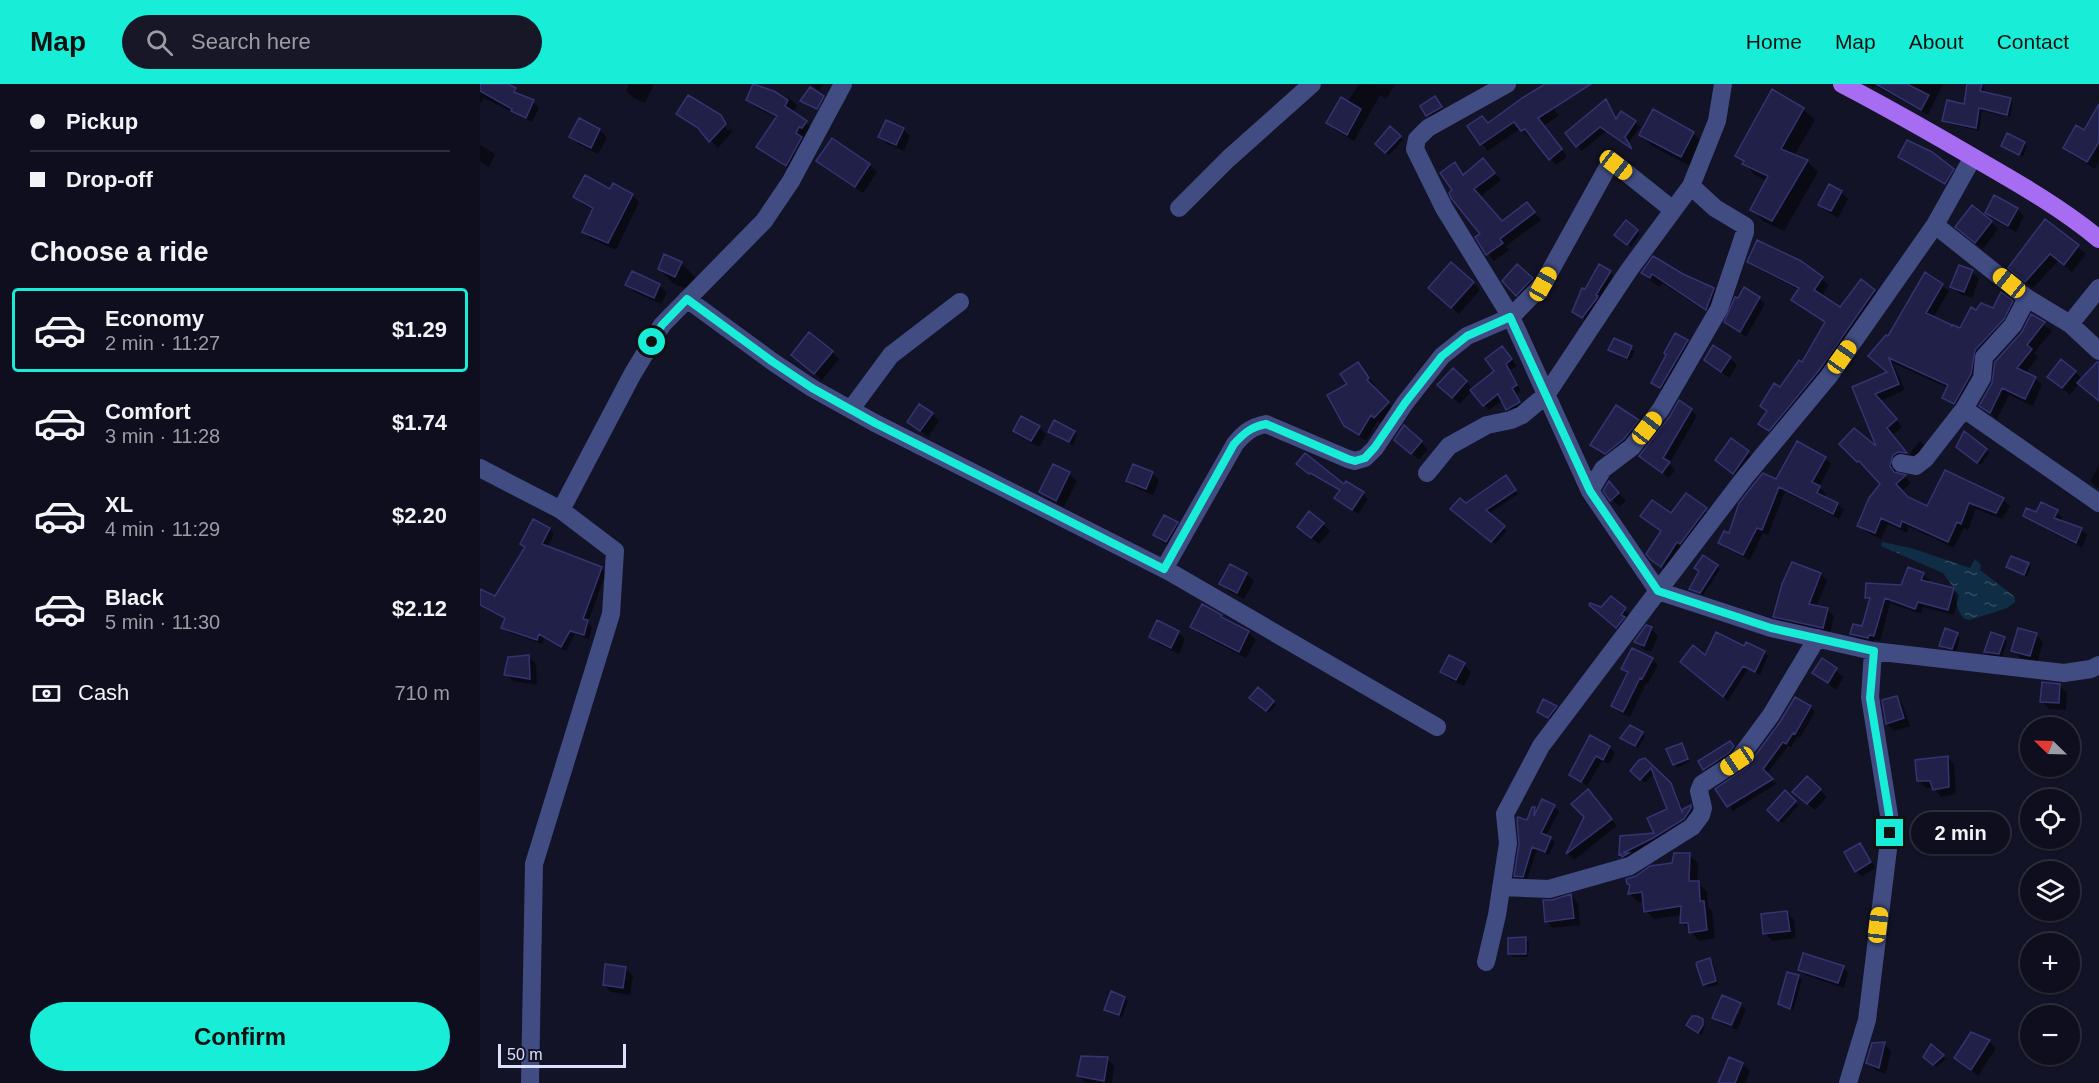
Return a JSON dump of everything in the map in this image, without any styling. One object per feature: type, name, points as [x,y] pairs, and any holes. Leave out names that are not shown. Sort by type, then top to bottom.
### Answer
[{"type":"main road","points":[[1842,84],[2021,185],[2085,227],[2099,239]]},
{"type":"street","points":[[561,510],[632,375],[662,325],[764,221],[791,181],[843,84]]},
{"type":"street","points":[[1179,208],[1228,159],[1312,84]]},
{"type":"street","points":[[1506,84],[1428,128],[1417,139],[1415,149],[1444,208],[1510,317],[1590,491],[1658,591],[1771,628],[1874,651],[2064,673],[2091,669],[2099,665]]},
{"type":"street","points":[[1427,472],[1449,446],[1487,425],[1522,415],[1546,395],[1629,270],[1691,186],[1717,121],[1723,84]]},
{"type":"street","points":[[1486,962],[1497,915],[1508,843],[1505,814],[1541,746],[1745,477],[1829,376],[1935,225],[1973,157]]},
{"type":"street","points":[[1164,569],[1234,444],[1245,432],[1266,424],[1348,459],[1355,461],[1365,458],[1442,356],[1467,336],[1510,317],[1543,284],[1610,163],[1613,162],[1673,210]]},
{"type":"street","points":[[1590,491],[1603,468],[1632,447],[1661,410],[1719,309],[1745,232],[1745,226],[1716,208],[1691,186]]},
{"type":"street","points":[[1935,225],[2027,298],[2070,324],[2099,351]]},
{"type":"street","points":[[2070,324],[2099,288]]},
{"type":"street","points":[[1901,463],[1916,466],[1920,463],[1964,409],[1982,378],[1984,357],[2013,325],[2027,298]]},
{"type":"street","points":[[687,299],[812,388],[1164,569],[1437,727]]},
{"type":"street","points":[[851,409],[891,355],[960,302]]},
{"type":"street","points":[[1964,409],[2099,503]]},
{"type":"street","points":[[480,468],[561,510],[615,551],[611,614],[534,864],[530,1083]]},
{"type":"street","points":[[1501,887],[1549,889],[1630,866],[1692,826],[1701,815],[1703,808],[1699,791],[1702,784],[1737,761],[1771,716],[1817,638]]},
{"type":"street","points":[[1848,1083],[1867,1020],[1890,833],[1870,698],[1874,651]]},
{"type":"water","points":[[1882,542],[1911,548],[1970,568],[1975,559],[1981,565],[1980,570],[2015,597],[2015,602],[2007,608],[1992,613],[1969,620],[1963,618],[1958,609],[1954,588],[1943,573],[1881,546]]},
{"type":"building","points":[[480,84],[508,84],[516,88],[514,92],[534,100],[526,118],[480,91]]},
{"type":"building","points":[[753,84],[774,91],[788,100],[785,106],[807,121],[802,128],[799,127],[796,133],[802,137],[786,166],[756,147],[777,116],[746,100]]},
{"type":"building","points":[[1545,84],[1591,84],[1538,118],[1562,149],[1549,160],[1525,129],[1521,131],[1514,122],[1480,145],[1467,126],[1482,116],[1488,123]]},
{"type":"building","points":[[1876,84],[1907,84],[1929,95],[1921,110]]},
{"type":"building","points":[[1967,84],[1982,84],[1980,91],[2011,98],[2007,115],[1979,108],[1976,128],[1942,121],[1947,100],[1964,104]]},
{"type":"building","points":[[810,87],[824,96],[817,109],[800,101]]},
{"type":"building","points":[[1772,89],[1804,108],[1781,149],[1808,160],[1772,221],[1750,210],[1768,176],[1742,164],[1744,161],[1735,156]]},
{"type":"building","points":[[688,95],[721,115],[726,124],[709,142],[698,128],[676,114]]},
{"type":"building","points":[[1435,96],[1442,107],[1426,116],[1420,106]]},
{"type":"building","points":[[1341,97],[1361,109],[1347,135],[1326,123]]},
{"type":"building","points":[[1606,99],[1616,119],[1621,111],[1636,121],[1625,137],[1632,149],[1600,127],[1576,147],[1565,133]]},
{"type":"building","points":[[2099,104],[2099,142],[2087,162],[2063,148],[2076,125],[2084,130]]},
{"type":"building","points":[[1653,109],[1694,132],[1681,157],[1639,135]]},
{"type":"building","points":[[579,118],[600,129],[591,148],[569,137]]},
{"type":"building","points":[[886,120],[904,128],[896,145],[878,137]]},
{"type":"building","points":[[1390,126],[1401,136],[1385,153],[1375,144]]},
{"type":"building","points":[[2007,133],[2025,142],[2019,155],[2001,146]]},
{"type":"building","points":[[832,138],[870,164],[855,187],[816,161]]},
{"type":"building","points":[[1907,140],[1932,152],[1954,169],[1945,184],[1898,157]]},
{"type":"building","points":[[1483,158],[1495,173],[1474,189],[1502,221],[1527,202],[1535,212],[1500,239],[1503,243],[1486,255],[1475,237],[1480,234],[1451,198],[1449,193],[1452,190],[1440,173],[1455,162],[1463,175]]},
{"type":"building","points":[[585,175],[610,189],[613,183],[633,194],[608,243],[582,232],[593,208],[573,197]]},
{"type":"building","points":[[1829,184],[1842,191],[1831,211],[1818,205]]},
{"type":"building","points":[[1994,195],[2018,208],[2008,226],[1985,213]]},
{"type":"building","points":[[1972,205],[1992,221],[1975,243],[1955,227]]},
{"type":"building","points":[[2045,219],[2079,245],[2064,265],[2050,254],[2025,282],[2008,268]]},
{"type":"building","points":[[1626,220],[1638,230],[1627,245],[1614,235]]},
{"type":"building","points":[[1757,240],[1801,261],[1823,277],[1814,290],[1840,307],[1861,279],[1875,290],[1820,369],[1769,431],[1758,424],[1767,411],[1760,406],[1774,383],[1780,387],[1799,360],[1802,362],[1825,322],[1791,300],[1799,288],[1747,262]]},
{"type":"building","points":[[664,254],[682,262],[675,277],[658,269]]},
{"type":"building","points":[[1653,256],[1683,274],[1714,288],[1706,310],[1652,274],[1650,278],[1641,273]]},
{"type":"building","points":[[1451,262],[1474,282],[1451,308],[1428,288]]},
{"type":"building","points":[[1517,264],[1533,278],[1516,296],[1502,281]]},
{"type":"building","points":[[1599,264],[1611,271],[1596,295],[1597,298],[1582,318],[1572,312],[1582,288],[1585,289]]},
{"type":"building","points":[[1959,265],[1973,270],[1964,292],[1950,287]]},
{"type":"building","points":[[632,271],[660,284],[654,298],[625,285]]},
{"type":"building","points":[[1925,272],[1943,284],[1926,313],[1952,325],[1951,327],[1953,325],[1960,328],[1971,307],[1976,310],[1981,303],[1993,308],[2001,292],[2013,301],[2004,319],[1975,350],[1971,374],[1954,404],[1942,398],[1948,385],[1889,358],[1899,384],[1875,394],[1897,419],[1887,428],[1907,453],[1898,452],[1893,455],[1890,466],[1894,472],[1906,475],[1896,484],[1908,497],[1927,506],[1945,470],[2004,498],[1996,513],[1969,503],[1961,524],[1957,522],[1948,542],[1902,521],[1900,527],[1881,518],[1875,533],[1857,526],[1869,498],[1880,484],[1839,444],[1854,428],[1876,446],[1852,387],[1887,372],[1868,356],[1886,335],[1888,336]]},
{"type":"building","points":[[1744,287],[1760,297],[1740,332],[1724,322],[1735,297],[1738,298]]},
{"type":"building","points":[[2031,314],[2045,322],[2027,345],[2032,349],[2017,368],[2036,377],[2025,399],[2002,388],[1990,413],[1979,406],[1992,383],[1995,362],[2022,332]]},
{"type":"building","points":[[809,332],[833,351],[814,374],[791,355]]},
{"type":"building","points":[[1675,333],[1688,340],[1660,388],[1651,383]]},
{"type":"building","points":[[1614,338],[1632,346],[1627,358],[1608,350]]},
{"type":"building","points":[[1713,345],[1731,357],[1721,372],[1704,360]]},
{"type":"building","points":[[1502,346],[1512,359],[1506,364],[1517,385],[1512,388],[1520,402],[1506,410],[1498,394],[1483,406],[1470,390],[1494,371],[1485,359]]},
{"type":"building","points":[[2061,359],[2076,371],[2062,388],[2047,377]]},
{"type":"building","points":[[1358,362],[1369,378],[1367,380],[1389,402],[1374,418],[1371,415],[1359,435],[1344,426],[1327,395],[1347,384],[1340,374]]},
{"type":"building","points":[[2099,362],[2099,401],[2077,383]]},
{"type":"building","points":[[1453,368],[1467,381],[1452,398],[1437,385]]},
{"type":"building","points":[[1679,400],[1692,409],[1663,458],[1670,462],[1662,473],[1639,456],[1670,416]]},
{"type":"building","points":[[919,404],[933,413],[920,431],[907,422]]},
{"type":"building","points":[[1616,405],[1639,420],[1624,439],[1605,454],[1590,445]]},
{"type":"building","points":[[1021,416],[1040,426],[1031,441],[1013,431]]},
{"type":"building","points":[[1054,420],[1075,431],[1069,442],[1048,432]]},
{"type":"building","points":[[1404,425],[1422,441],[1411,454],[1394,440]]},
{"type":"building","points":[[1964,431],[1987,449],[1977,463],[1956,447]]},
{"type":"building","points":[[1731,438],[1749,451],[1733,474],[1715,460]]},
{"type":"building","points":[[1797,441],[1826,457],[1812,482],[1820,486],[1817,493],[1838,503],[1833,514],[1779,487],[1762,530],[1757,528],[1743,555],[1718,543],[1724,531],[1729,533],[1739,503],[1763,473],[1776,479]]},
{"type":"building","points":[[1305,453],[1344,484],[1346,481],[1364,492],[1352,510],[1334,498],[1340,490],[1309,474],[1296,464]]},
{"type":"building","points":[[1053,464],[1070,472],[1056,501],[1039,492]]},
{"type":"building","points":[[1133,464],[1153,472],[1146,489],[1126,481]]},
{"type":"building","points":[[1506,475],[1516,490],[1486,510],[1505,526],[1491,542],[1450,509],[1460,498],[1466,503]]},
{"type":"building","points":[[1609,481],[1619,493],[1610,501],[1603,491]]},
{"type":"building","points":[[1686,493],[1707,508],[1680,544],[1677,542],[1661,567],[1646,554],[1661,531],[1640,516],[1652,500],[1671,513]]},
{"type":"building","points":[[2041,502],[2058,510],[2054,518],[2082,528],[2076,543],[2023,516],[2026,508],[2036,512]]},
{"type":"building","points":[[1309,511],[1324,523],[1311,538],[1297,527]]},
{"type":"building","points":[[1164,515],[1178,522],[1166,542],[1153,535]]},
{"type":"building","points":[[533,519],[550,528],[542,544],[602,567],[583,619],[588,620],[584,635],[570,631],[561,647],[539,634],[537,640],[501,628],[505,618],[480,605],[480,589],[495,596],[525,547],[520,544]]},
{"type":"building","points":[[1703,555],[1718,565],[1700,593],[1689,589],[1699,571],[1694,568]]},
{"type":"building","points":[[2011,556],[2029,563],[2024,575],[2006,567]]},
{"type":"building","points":[[1792,562],[1821,573],[1809,604],[1828,608],[1823,628],[1773,617],[1782,584]]},
{"type":"building","points":[[1230,564],[1247,573],[1237,593],[1219,584]]},
{"type":"building","points":[[1908,567],[1924,573],[1921,580],[1954,588],[1948,610],[1918,602],[1915,609],[1885,598],[1874,636],[1869,635],[1868,638],[1850,634],[1853,624],[1862,626],[1870,598],[1865,598],[1866,583],[1901,585]]},
{"type":"building","points":[[1611,596],[1626,608],[1621,615],[1625,617],[1616,628],[1589,605],[1590,603],[1601,607]]},
{"type":"building","points":[[1202,604],[1222,615],[1221,617],[1249,631],[1239,652],[1190,627]]},
{"type":"building","points":[[1157,620],[1179,631],[1171,648],[1149,637]]},
{"type":"building","points":[[1646,625],[1652,627],[1644,646],[1634,642]]},
{"type":"building","points":[[1945,628],[1958,633],[1952,649],[1939,646]]},
{"type":"building","points":[[2018,628],[2037,633],[2030,656],[2011,651]]},
{"type":"building","points":[[1716,632],[1744,646],[1746,642],[1765,651],[1755,672],[1743,666],[1723,697],[1680,662],[1693,645],[1705,655]]},
{"type":"building","points":[[1991,632],[2005,637],[1999,654],[1984,652]]},
{"type":"building","points":[[1632,648],[1653,658],[1623,712],[1611,706],[1628,672],[1621,669]]},
{"type":"building","points":[[529,655],[530,679],[504,675],[508,657]]},
{"type":"building","points":[[1449,655],[1465,663],[1456,680],[1440,672]]},
{"type":"building","points":[[1822,658],[1837,668],[1828,683],[1812,673]]},
{"type":"building","points":[[2042,682],[2060,684],[2059,703],[2040,702]]},
{"type":"building","points":[[1258,687],[1274,701],[1266,711],[1249,698]]},
{"type":"building","points":[[1897,696],[1904,718],[1886,724],[1882,700]]},
{"type":"building","points":[[1795,697],[1811,706],[1795,734],[1793,733],[1786,744],[1783,742],[1763,769],[1773,779],[1727,807],[1715,789],[1746,768],[1780,722]]},
{"type":"building","points":[[1543,699],[1557,706],[1548,718],[1537,712]]},
{"type":"building","points":[[1630,725],[1643,732],[1635,746],[1620,738]]},
{"type":"building","points":[[1590,735],[1610,746],[1603,760],[1596,756],[1581,782],[1569,775]]},
{"type":"building","points":[[1730,741],[1734,746],[1729,753],[1703,770],[1698,761]]},
{"type":"building","points":[[1682,743],[1688,759],[1673,765],[1666,749]]},
{"type":"building","points":[[1948,756],[1949,787],[1933,790],[1930,781],[1917,781],[1915,760]]},
{"type":"building","points":[[1645,758],[1671,783],[1682,812],[1691,805],[1691,808],[1684,819],[1623,853],[1629,853],[1622,857],[1621,854],[1619,855],[1620,836],[1654,833],[1647,818],[1667,809],[1651,768],[1640,780],[1630,771],[1639,760]]},
{"type":"building","points":[[1807,776],[1821,789],[1807,804],[1792,792]]},
{"type":"building","points":[[1588,789],[1612,819],[1566,854],[1584,817],[1571,804]]},
{"type":"building","points":[[1785,790],[1796,801],[1778,821],[1767,810]]},
{"type":"building","points":[[1542,799],[1555,805],[1541,833],[1551,837],[1545,852],[1532,847],[1523,877],[1514,876],[1519,844],[1517,819],[1518,817],[1527,820],[1532,807],[1535,807],[1534,816]]},
{"type":"building","points":[[1860,843],[1871,862],[1855,872],[1844,852]]},
{"type":"building","points":[[1674,853],[1690,853],[1689,881],[1699,881],[1700,901],[1704,901],[1707,930],[1689,933],[1688,923],[1680,923],[1681,906],[1644,912],[1642,892],[1628,894],[1630,885],[1627,884],[1626,879],[1636,876],[1650,866],[1672,863]]},
{"type":"building","points":[[1571,894],[1574,918],[1545,922],[1543,900],[1552,900]]},
{"type":"building","points":[[1787,911],[1790,931],[1763,934],[1761,914]]},
{"type":"building","points":[[1526,937],[1526,954],[1508,954],[1508,938]]},
{"type":"building","points":[[1803,953],[1844,966],[1838,983],[1798,970]]},
{"type":"building","points":[[1710,958],[1716,981],[1703,985],[1696,964]]},
{"type":"building","points":[[605,964],[626,967],[623,988],[603,985]]},
{"type":"building","points":[[1787,972],[1799,975],[1790,1009],[1778,1004]]},
{"type":"building","points":[[1111,991],[1125,997],[1119,1015],[1104,1010]]},
{"type":"building","points":[[1722,995],[1741,1003],[1731,1025],[1712,1018]]},
{"type":"building","points":[[1692,1016],[1703,1019],[1703,1025],[1698,1033],[1686,1025]]},
{"type":"building","points":[[1971,1032],[1990,1040],[1971,1070],[1954,1058]]},
{"type":"building","points":[[1885,1042],[1879,1068],[1866,1063],[1872,1043]]},
{"type":"building","points":[[1931,1044],[1944,1055],[1933,1065],[1923,1057]]},
{"type":"building","points":[[1081,1056],[1108,1057],[1104,1081],[1077,1076]]},
{"type":"building","points":[[1729,1057],[1743,1063],[1735,1083],[1718,1083]]},
{"type":"route","points":[[652,342],[662,325],[687,299],[812,388],[875,423],[1164,569],[1234,444],[1245,432],[1266,424],[1348,459],[1355,461],[1365,458],[1442,356],[1467,336],[1510,317],[1590,491],[1658,591],[1771,628],[1874,651],[1870,698],[1890,833]]}]
